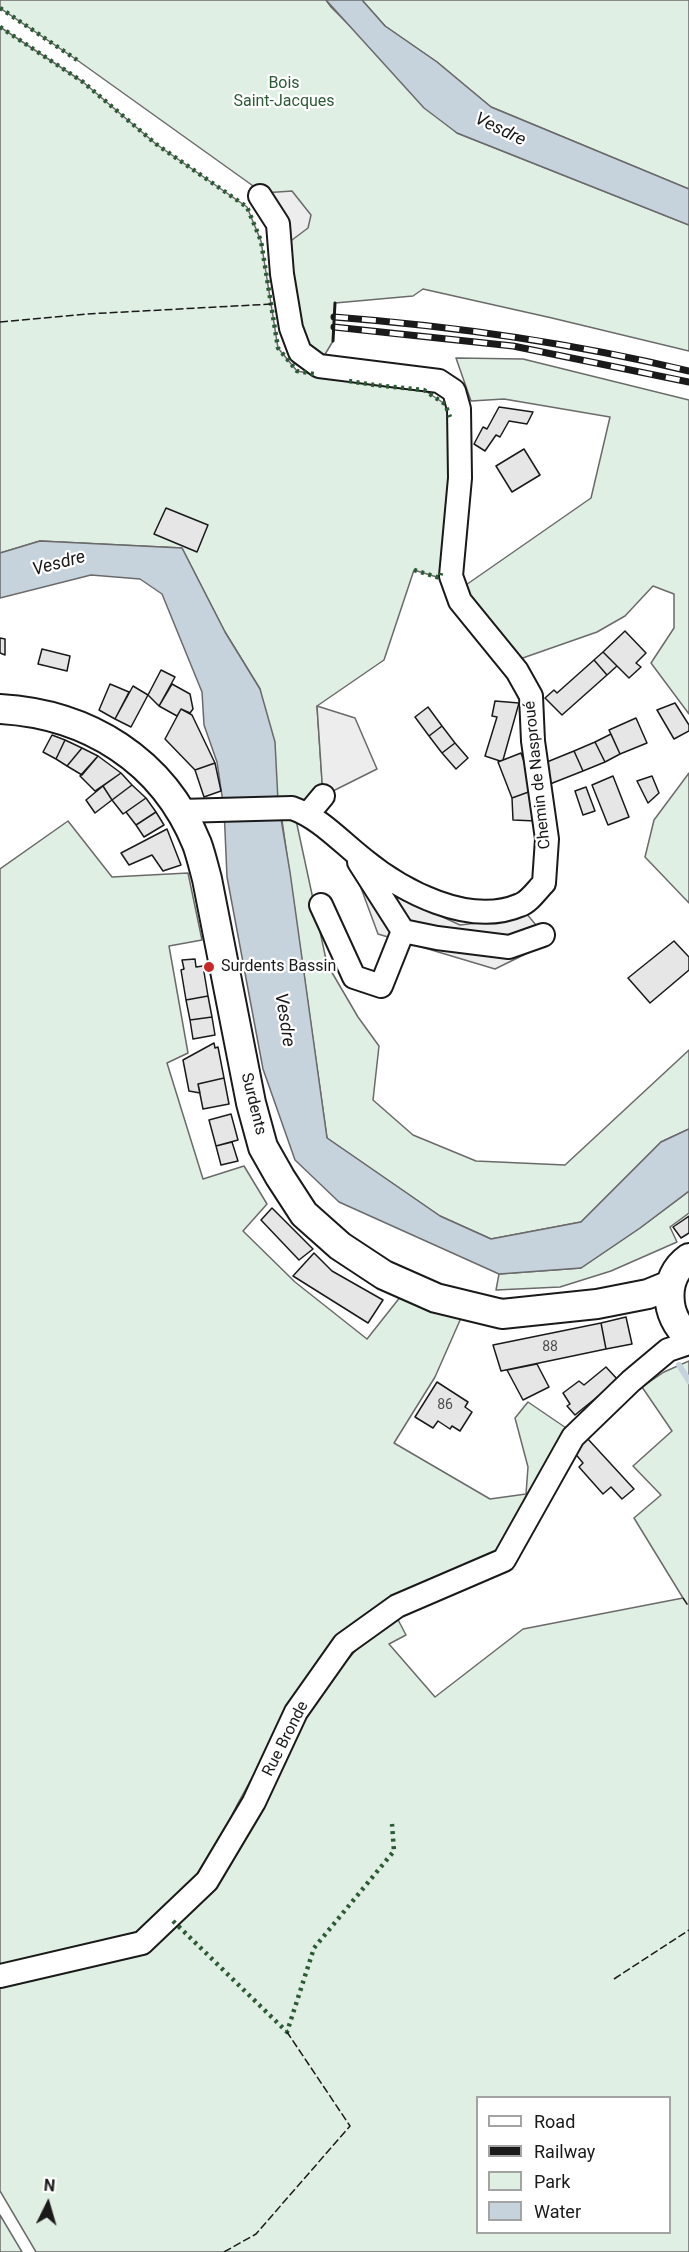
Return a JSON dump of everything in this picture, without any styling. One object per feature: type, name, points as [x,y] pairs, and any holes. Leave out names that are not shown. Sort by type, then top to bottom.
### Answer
[{"type":"main road","name":"Surdents","points":[[0,709],[29,711],[80,727],[113,743],[138,759],[163,786],[180,811],[196,844],[207,879],[251,1102],[263,1147],[304,1214],[340,1246],[384,1275],[436,1298],[502,1314],[597,1304],[648,1294],[670,1285]]},
{"type":"main road","points":[[689,1257],[675,1272],[670,1285],[669,1301],[673,1317],[681,1330],[689,1337]]},
{"type":"street","name":"Chemin de Nasproué","points":[[180,811],[292,808],[315,805],[352,850],[400,886],[439,904],[487,913],[522,905],[544,883],[547,839],[533,741],[531,696],[517,671],[460,601],[451,576],[460,478],[459,409],[454,391],[439,381],[319,366],[300,352],[291,328],[282,274],[278,224],[260,196]]},
{"type":"street","points":[[352,850],[403,931],[437,938],[509,947],[543,935]]},
{"type":"street","points":[[321,905],[354,977],[381,986],[403,931]]},
{"type":"street","points":[[500,909],[509,947]]},
{"type":"street","name":"Rue Bronde","points":[[0,1976],[141,1943],[207,1881],[254,1802],[296,1712],[344,1644],[397,1606],[504,1560],[573,1437],[668,1350],[689,1343]]},
{"type":"green space","name":"Bois Saint-Jacques","points":[[0,0],[326,0],[457,133],[689,225],[689,351],[423,289],[413,296],[335,303],[333,341],[324,356],[305,346],[263,193],[0,8]]},
{"type":"green space","points":[[362,0],[689,0],[689,189],[491,107],[437,62],[385,26]]},
{"type":"green space","points":[[0,27],[83,82],[156,144],[247,207],[261,241],[278,348],[297,371],[374,385],[424,390],[445,404],[454,430],[451,513],[440,578],[414,570],[384,660],[317,706],[323,796],[279,806],[260,689],[225,632],[182,548],[40,541],[0,553]]},
{"type":"green space","points":[[456,358],[523,359],[689,400],[689,714],[651,663],[674,628],[674,594],[653,586],[625,616],[597,632],[517,660],[463,587],[591,498],[610,417],[504,399],[471,401]]},
{"type":"green space","points":[[689,773],[689,903],[645,857],[654,820]]},
{"type":"green space","points":[[281,813],[296,820],[327,964],[358,1017],[379,1046],[373,1100],[413,1135],[476,1161],[565,1165],[689,1050],[689,1129],[661,1142],[581,1222],[491,1239],[440,1216],[327,1138]]},
{"type":"green space","points":[[68,821],[112,877],[188,873],[202,940],[169,946],[188,1053],[167,1063],[203,1179],[244,1166],[267,1204],[243,1231],[295,1282],[367,1339],[401,1296],[461,1318],[435,1377],[394,1443],[490,1499],[526,1494],[528,1467],[515,1418],[528,1402],[572,1432],[503,1555],[402,1593],[281,1725],[208,1864],[174,1906],[130,1939],[0,1972],[0,869]]},
{"type":"green space","points":[[689,1191],[689,1213],[670,1227],[677,1242],[611,1271],[560,1287],[496,1290],[499,1274],[581,1268]]},
{"type":"green space","points":[[689,1361],[689,2252],[36,2252],[0,2191],[0,1984],[173,1921],[300,1715],[368,1636],[395,1614],[406,1635],[389,1644],[435,1697],[523,1629],[683,1598],[634,1518],[661,1495],[633,1466],[672,1431],[642,1387],[664,1372]]},
{"type":"green space","points":[[0,2215],[22,2252],[0,2252]]},
{"type":"shaded area","points":[[292,191],[311,215],[308,228],[284,246],[263,193]]},
{"type":"shaded area","points":[[317,706],[355,718],[377,769],[323,796]]},
{"type":"shaded area","points":[[357,877],[460,925],[511,919],[526,913],[550,942],[495,969],[378,934]]},
{"type":"water","name":"Vesdre","points":[[326,0],[362,0],[385,26],[437,62],[491,107],[689,189],[689,225],[457,133],[424,108]]},
{"type":"water","name":"Vesdre","points":[[40,541],[182,548],[225,632],[260,689],[275,742],[278,801],[327,1138],[440,1216],[491,1239],[581,1222],[661,1142],[689,1129],[689,1191],[581,1268],[499,1274],[339,1202],[295,1160],[263,1069],[227,877],[224,809],[217,762],[204,725],[202,692],[162,594],[140,579],[91,575],[0,598],[0,553]]},
{"type":"building","points":[[499,407],[533,412],[527,424],[509,421],[500,437],[496,435],[485,451],[474,444],[483,427],[487,429]]},
{"type":"building","points":[[524,449],[540,475],[512,492],[496,466]]},
{"type":"building","points":[[166,508],[208,525],[197,552],[154,534]]},
{"type":"building","points":[[625,631],[646,653],[636,663],[641,667],[629,678],[603,652]]},
{"type":"building","points":[[0,638],[5,639],[5,655],[0,653]]},
{"type":"building","points":[[42,649],[70,656],[67,671],[38,664]]},
{"type":"building","points":[[603,652],[617,666],[607,675],[594,660]]},
{"type":"building","points":[[594,660],[607,675],[562,715],[545,698],[554,690],[557,693]]},
{"type":"building","points":[[161,670],[175,677],[159,706],[148,695]]},
{"type":"building","points":[[110,684],[129,692],[115,719],[99,710]]},
{"type":"building","points":[[172,684],[190,694],[193,709],[190,713],[181,709],[177,716],[159,706]]},
{"type":"building","points":[[133,686],[148,695],[131,727],[115,719]]},
{"type":"building","points":[[495,701],[519,703],[503,760],[500,761],[485,756],[497,717],[492,716]]},
{"type":"building","points":[[675,703],[689,725],[689,731],[674,739],[657,710]]},
{"type":"building","points":[[428,707],[442,726],[429,736],[415,717]]},
{"type":"building","points":[[181,709],[192,715],[215,763],[195,770],[165,739]]},
{"type":"building","points":[[636,718],[647,743],[620,754],[609,730]]},
{"type":"building","points":[[442,726],[455,743],[442,753],[429,736]]},
{"type":"building","points":[[611,734],[620,754],[605,762],[595,742]]},
{"type":"building","points":[[52,735],[65,740],[56,759],[43,752]]},
{"type":"building","points":[[65,740],[82,748],[67,766],[56,759]]},
{"type":"building","points":[[595,742],[605,762],[583,771],[574,751]]},
{"type":"building","points":[[455,743],[468,758],[456,769],[442,753]]},
{"type":"building","points":[[82,748],[98,756],[82,775],[67,766]]},
{"type":"building","points":[[574,751],[583,771],[550,784],[542,764]]},
{"type":"building","points":[[521,753],[534,790],[512,798],[498,762]]},
{"type":"building","points":[[98,756],[121,773],[95,791],[80,776]]},
{"type":"building","points":[[215,763],[221,791],[204,797],[195,770]]},
{"type":"building","points":[[121,773],[132,785],[112,800],[103,786]]},
{"type":"building","points":[[613,776],[629,817],[608,825],[592,785]]},
{"type":"building","points":[[652,776],[659,793],[648,803],[637,781]]},
{"type":"building","points":[[132,785],[146,798],[123,814],[112,800]]},
{"type":"building","points":[[103,786],[112,800],[95,813],[86,800]]},
{"type":"building","points":[[586,787],[595,811],[583,815],[575,791]]},
{"type":"building","points":[[534,790],[536,821],[513,820],[512,798]]},
{"type":"building","points":[[146,798],[156,812],[136,825],[126,812]]},
{"type":"building","points":[[156,812],[164,825],[144,837],[136,825]]},
{"type":"building","points":[[167,829],[181,865],[163,871],[152,855],[129,865],[121,853]]},
{"type":"building","points":[[674,941],[689,957],[689,970],[650,1003],[628,978]]},
{"type":"building","points":[[195,959],[196,967],[203,966],[208,996],[186,1000],[181,970],[184,969],[182,960]]},
{"type":"building","points":[[208,996],[212,1017],[190,1020],[186,1000]]},
{"type":"building","points":[[212,1017],[215,1035],[193,1039],[190,1020]]},
{"type":"building","points":[[214,1043],[215,1048],[218,1047],[224,1078],[198,1084],[200,1093],[189,1091],[183,1060]]},
{"type":"building","points":[[224,1078],[229,1104],[203,1109],[198,1084]]},
{"type":"building","points":[[231,1114],[238,1140],[216,1146],[209,1120]]},
{"type":"building","points":[[232,1142],[238,1161],[221,1165],[216,1146]]},
{"type":"building","points":[[272,1208],[313,1249],[299,1260],[261,1220]]},
{"type":"building","points":[[689,1216],[689,1233],[681,1238],[673,1227]]},
{"type":"building","points":[[314,1253],[332,1271],[383,1300],[368,1323],[293,1276]]},
{"type":"building","points":[[626,1317],[632,1344],[606,1349],[601,1323]]},
{"type":"building","points":[[601,1323],[606,1349],[501,1371],[493,1345]]},
{"type":"building","points":[[537,1364],[549,1387],[523,1400],[507,1370]]},
{"type":"building","points":[[606,1367],[618,1380],[575,1415],[567,1406],[570,1404],[563,1393],[579,1381],[584,1385]]},
{"type":"building","points":[[437,1382],[468,1402],[465,1407],[472,1412],[460,1431],[452,1426],[450,1429],[438,1421],[433,1428],[415,1417]]},
{"type":"building","points":[[587,1438],[634,1489],[622,1499],[611,1487],[603,1494],[579,1467],[583,1463],[573,1451]]},
{"type":"waterway","points":[[679,1365],[689,1381]]},
{"type":"railway","points":[[334,317],[424,325],[513,337],[601,352],[689,371]]},
{"type":"railway","points":[[334,327],[513,346],[689,382]]},
{"type":"hedge","points":[[0,8],[77,60]]},
{"type":"hedge","points":[[0,27],[83,82],[156,144],[247,207],[261,241],[278,348],[297,371],[314,374]]},
{"type":"hedge","points":[[349,381],[424,390],[445,404],[450,417]]},
{"type":"hedge","points":[[414,570],[440,578],[441,573]]},
{"type":"hedge","points":[[173,1921],[287,2032],[314,1948],[394,1851],[392,1824]]},
{"type":"fence","points":[[0,322],[87,314],[272,304]]},
{"type":"fence","points":[[683,1598],[689,1607]]},
{"type":"fence","points":[[614,1979],[689,1930]]},
{"type":"fence","points":[[224,2252],[256,2234],[350,2126],[287,2032]]},
{"type":"wall","points":[[333,341],[335,303]]},
{"type":"place","name":"Surdents Bassin","points":[[209,967]]}]
